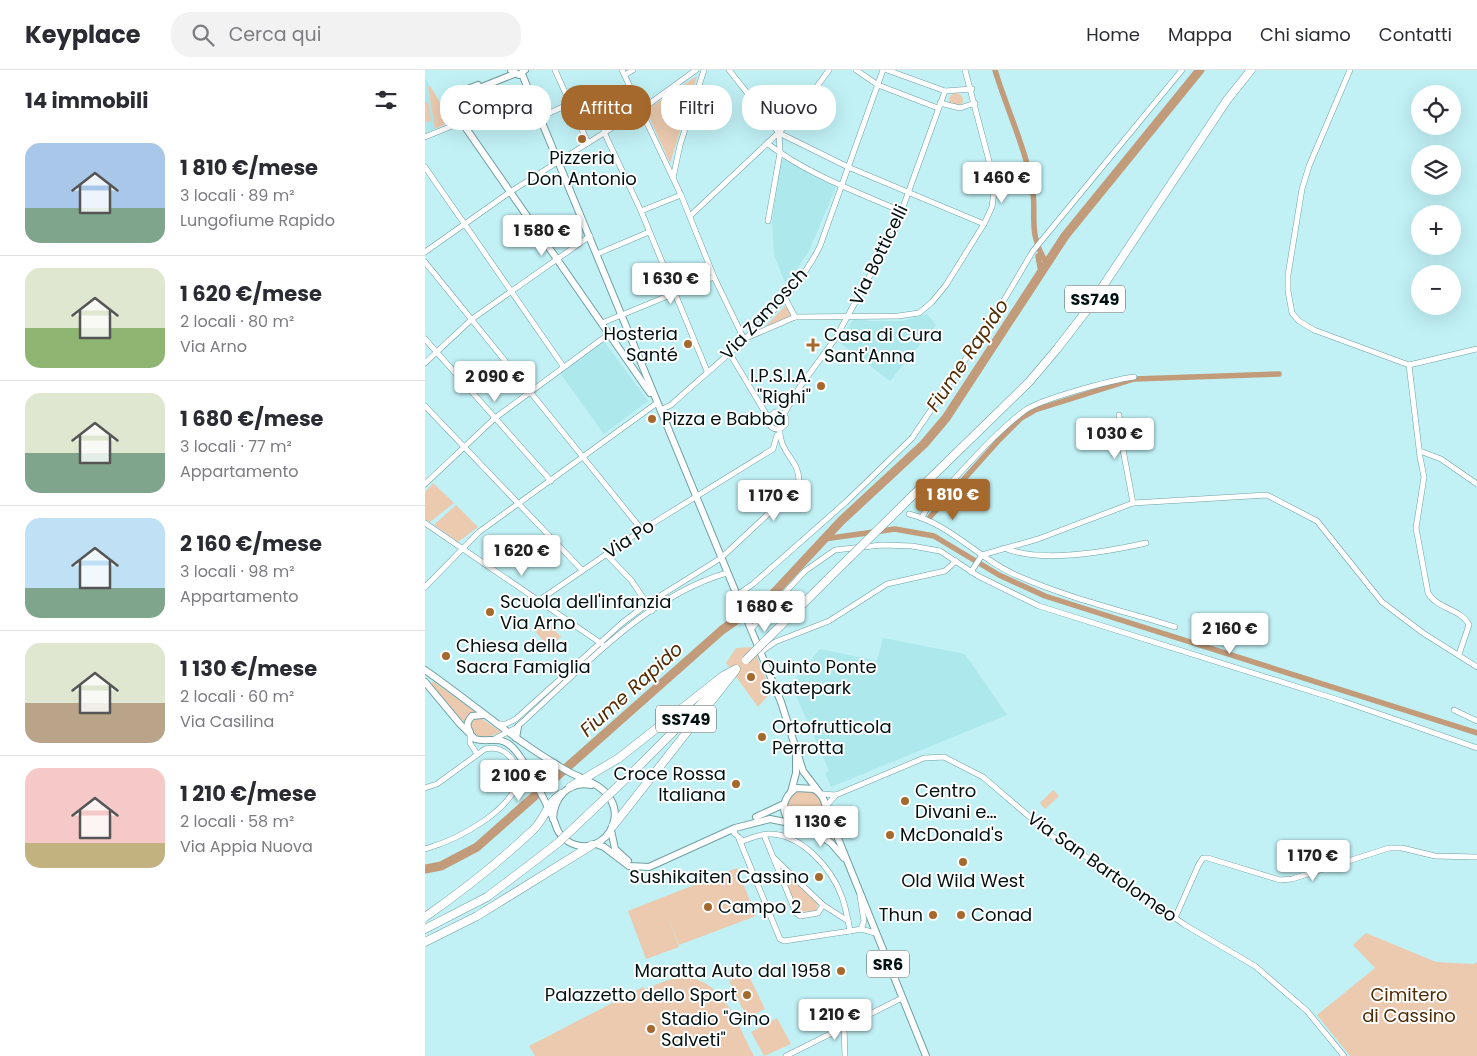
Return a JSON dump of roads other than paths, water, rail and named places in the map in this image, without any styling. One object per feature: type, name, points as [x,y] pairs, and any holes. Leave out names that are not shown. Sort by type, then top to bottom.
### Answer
[{"type":"highway","name":"SS749","points":[[425,929],[487,898],[559,842],[636,769],[1029,382],[1087,310],[1227,100],[1251,70]]},
{"type":"highway","points":[[570,787],[580,777],[598,772],[619,758],[715,682],[736,669]]},
{"type":"highway","points":[[612,828],[736,669]]},
{"type":"highway","points":[[425,917],[471,885],[506,855],[537,826],[546,805],[561,794]]},
{"type":"highway","points":[[425,942],[477,916],[594,844]]},
{"type":"main road","points":[[484,85],[512,71]]},
{"type":"main road","points":[[477,85],[512,71],[524,71],[529,85]]},
{"type":"main road","points":[[467,130],[656,402]]},
{"type":"main road","points":[[546,130],[656,402],[761,652],[781,702],[803,771],[820,793]]},
{"type":"main road","points":[[636,372],[643,368]]},
{"type":"main road","points":[[425,670],[484,716],[516,738],[553,763],[599,788],[611,800],[615,817],[612,828],[615,849],[630,862],[648,863],[699,838],[763,818],[789,823]]},
{"type":"main road","points":[[425,682],[460,724],[479,741],[496,738],[512,746],[520,757],[556,827],[567,841],[583,846],[594,844],[612,828]]},
{"type":"main road","points":[[470,733],[467,727],[468,721],[479,714],[484,716]]},
{"type":"main road","points":[[516,738],[518,727]]},
{"type":"main road","points":[[789,823],[783,811],[784,804],[791,792],[795,773],[796,747]]},
{"type":"main road","points":[[553,819],[556,801],[570,787],[588,784],[599,788]]},
{"type":"main road","points":[[791,792],[802,787],[820,793]]},
{"type":"main road","name":"SR6","points":[[820,793],[859,896],[926,1056]]},
{"type":"main road","points":[[594,844],[629,866],[649,867],[735,828],[763,818],[784,804]]},
{"type":"main road","points":[[801,830],[815,828],[820,824],[827,808]]},
{"type":"main road","name":"SR6","points":[[789,823],[801,830],[821,836],[831,843],[844,858]]},
{"type":"street","points":[[555,70],[561,85]]},
{"type":"street","points":[[630,85],[624,72],[633,70]]},
{"type":"street","points":[[651,102],[696,70]]},
{"type":"street","points":[[673,178],[680,146],[704,70]]},
{"type":"street","points":[[729,70],[779,134],[909,194],[984,224]]},
{"type":"street","points":[[690,216],[779,134],[793,119],[829,70]]},
{"type":"street","points":[[856,70],[878,85],[939,106],[960,108],[975,103]]},
{"type":"street","points":[[885,70],[945,91],[971,89]]},
{"type":"street","name":"Via Zamosch","points":[[660,410],[671,405],[707,371],[730,354],[784,296],[815,255],[885,70]]},
{"type":"street","points":[[651,129],[690,216],[713,277],[744,339],[795,317],[898,316],[919,313],[932,302],[945,285],[984,224],[992,207],[994,192],[993,176],[965,70]]},
{"type":"street","points":[[737,595],[753,584],[839,509],[912,438],[994,317],[1033,251],[1182,70]]},
{"type":"street","points":[[1350,70],[1309,166],[1302,190],[1288,275],[1291,308],[1299,321],[1314,330],[1409,365],[1477,349]]},
{"type":"street","name":"Via Botticelli","points":[[783,413],[849,315],[903,212],[945,91]]},
{"type":"street","points":[[425,137],[444,130]]},
{"type":"street","points":[[582,130],[588,143]]},
{"type":"street","points":[[425,252],[510,192],[607,130]]},
{"type":"street","points":[[604,132],[641,211],[707,371]]},
{"type":"street","points":[[768,221],[780,153],[779,134]]},
{"type":"street","points":[[768,144],[780,153],[842,185],[903,212]]},
{"type":"street","points":[[425,167],[563,366]]},
{"type":"street","points":[[641,211],[681,195]]},
{"type":"street","points":[[597,254],[649,232]]},
{"type":"street","points":[[425,363],[471,319],[589,236]]},
{"type":"street","points":[[425,262],[642,530]]},
{"type":"street","points":[[602,323],[713,277]]},
{"type":"street","points":[[784,296],[795,317]]},
{"type":"street","points":[[425,484],[495,418],[563,366],[609,334]]},
{"type":"street","points":[[425,339],[551,481]]},
{"type":"street","points":[[730,354],[763,409],[770,417],[771,426],[779,430]]},
{"type":"street","points":[[1409,365],[1424,483],[1416,528],[1427,589],[1434,600],[1468,622],[1467,635],[1459,654]]},
{"type":"street","points":[[922,517],[926,510],[984,449],[1025,410],[1122,379],[1134,377]]},
{"type":"street","points":[[425,587],[461,548],[479,532],[551,481],[656,402]]},
{"type":"street","points":[[425,406],[582,570]]},
{"type":"street","points":[[496,724],[506,724],[516,719],[600,642],[647,604],[721,558],[766,516],[799,480],[799,472],[780,442],[779,430],[787,422],[783,413],[770,417]]},
{"type":"street","points":[[1119,415],[1121,439],[1133,503]]},
{"type":"street","name":"Via Po","points":[[538,601],[642,530],[775,446],[779,430]]},
{"type":"street","points":[[1420,451],[1441,459],[1477,484]]},
{"type":"street","points":[[971,572],[982,555],[1003,547],[1037,539],[1133,503],[1267,494],[1317,521],[1383,602],[1423,633],[1477,667]]},
{"type":"street","points":[[909,514],[922,517],[951,532],[982,555],[1017,576],[1175,627]]},
{"type":"street","points":[[425,524],[606,647]]},
{"type":"street","points":[[1003,547],[1014,552],[1045,554],[1097,552],[1146,543]]},
{"type":"street","points":[[750,626],[805,571],[835,550],[881,545],[912,546],[940,551],[971,572],[1039,606],[1342,701],[1477,748]]},
{"type":"street","points":[[606,554],[631,580],[652,611]]},
{"type":"street","points":[[761,652],[775,642],[829,621],[887,584],[945,571],[955,561]]},
{"type":"street","points":[[496,738],[518,727],[606,647],[652,611],[686,589],[711,577],[727,573]]},
{"type":"street","points":[[1454,710],[1477,721]]},
{"type":"street","points":[[460,724],[477,754]]},
{"type":"street","points":[[470,733],[470,743]]},
{"type":"street","points":[[425,788],[437,784],[477,754],[493,747],[507,754],[519,772],[516,789],[505,802],[467,832],[444,844],[425,849]]},
{"type":"street","name":"Via San Bartolomeo","points":[[836,794],[924,758],[944,757],[983,777],[1053,836],[1110,871],[1175,918],[1255,966],[1307,1011],[1344,1056]]},
{"type":"street","points":[[820,793],[836,794],[827,808]]},
{"type":"street","points":[[735,828],[734,833],[743,841],[764,835],[778,835],[807,849],[816,857],[838,887],[850,931]]},
{"type":"street","points":[[764,835],[798,916],[818,913],[823,905]]},
{"type":"street","points":[[739,838],[780,939],[792,941],[861,929],[875,933]]},
{"type":"street","points":[[1175,918],[1203,858],[1280,880],[1292,879],[1389,848],[1402,848],[1435,856],[1477,857]]},
{"type":"street","points":[[773,857],[823,905],[848,922]]},
{"type":"street","points":[[859,896],[864,921],[861,929]]},
{"type":"street","points":[[786,1056],[902,998]]},
{"type":"street","points":[[844,1027],[845,1056]]},
{"type":"waterway","points":[[995,70],[1028,165],[1033,191],[1034,231],[1040,252],[1047,264]]},
{"type":"waterway","name":"Fiume Rapido","points":[[425,869],[441,866],[477,847],[722,630],[772,595],[841,521],[924,444],[946,418],[1065,236],[1200,70]]},
{"type":"waterway","points":[[1038,256],[1041,272]]},
{"type":"waterway","points":[[930,517],[999,440],[1021,418],[1035,410],[1134,379],[1279,374]]},
{"type":"waterway","points":[[824,539],[895,529],[934,536],[999,575],[1045,596],[1477,733]]},
{"type":"place","name":"Pizzeria Don Antonio","points":[[582,139]]},
{"type":"place","name":"Hosteria Santé","points":[[688,344]]},
{"type":"place","name":"Casa di Cura Sant'Anna","points":[[813,345]]},
{"type":"place","name":"I.P.S.I.A. \"Righi\"","points":[[821,386]]},
{"type":"place","name":"Pizza e Babbà","points":[[652,419]]},
{"type":"place","name":"Scuola dell'infanzia Via Arno","points":[[490,612]]},
{"type":"place","name":"Chiesa della Sacra Famiglia","points":[[446,656]]},
{"type":"place","name":"Quinto Ponte Skatepark","points":[[751,677]]},
{"type":"place","name":"Ortofrutticola Perrotta","points":[[762,737]]},
{"type":"place","name":"Croce Rossa Italiana","points":[[736,784]]},
{"type":"place","name":"Centro Divani e…","points":[[905,801]]},
{"type":"place","name":"McDonald's","points":[[890,835]]},
{"type":"place","name":"Old Wild West","points":[[963,862]]},
{"type":"place","name":"Sushikaiten Cassino","points":[[819,877]]},
{"type":"place","name":"Campo 2","points":[[708,907]]},
{"type":"place","name":"Thun","points":[[933,915]]},
{"type":"place","name":"Conad","points":[[961,915]]},
{"type":"place","name":"Maratta Auto dal 1958","points":[[841,971]]},
{"type":"place","name":"Palazzetto dello Sport","points":[[747,995]]},
{"type":"place","name":"Stadio \"Gino Salveti\"","points":[[651,1029]]},
{"type":"park label","name":"Cimitero di Cassino","points":[[1409,1005]]}]
